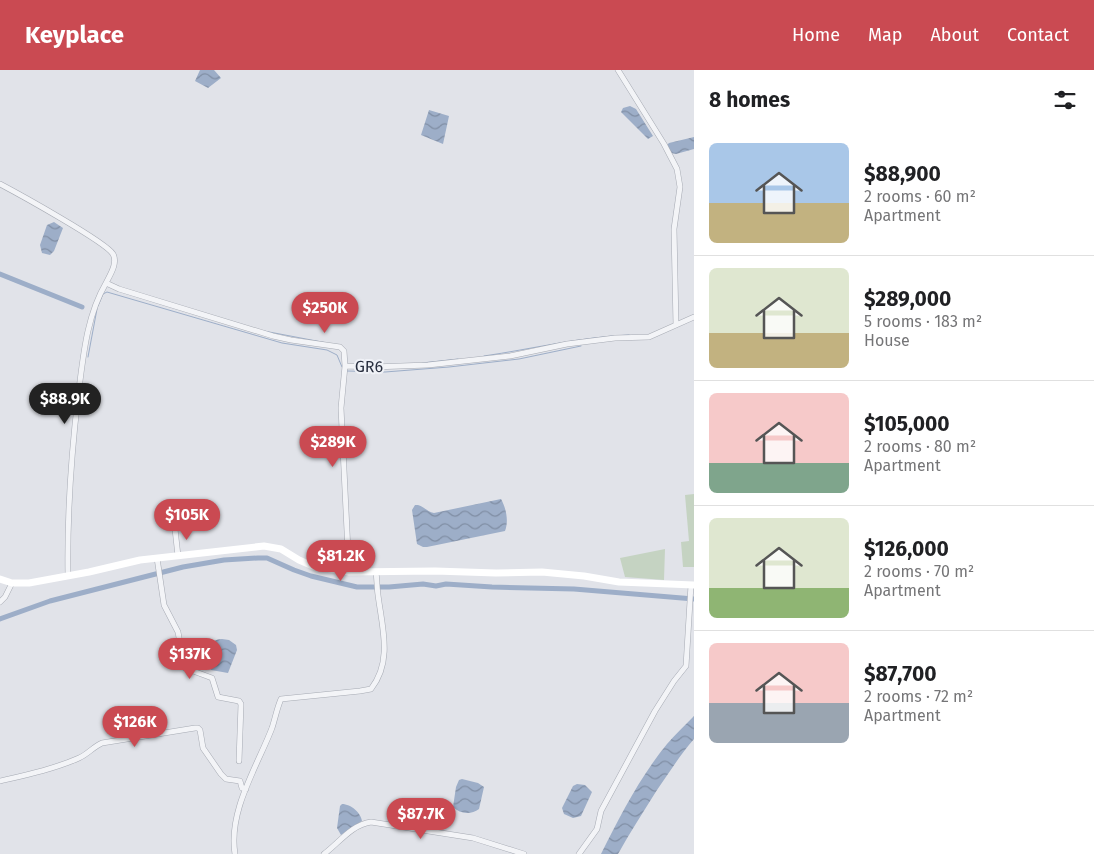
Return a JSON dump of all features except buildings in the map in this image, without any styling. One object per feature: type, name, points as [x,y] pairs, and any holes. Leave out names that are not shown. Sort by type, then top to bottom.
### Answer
[{"type":"main road","points":[[0,579],[12,583],[29,583],[157,558],[245,548],[274,547],[313,566],[349,572],[376,574],[435,571],[542,572],[619,582],[692,586]]},
{"type":"street","points":[[618,70],[677,169],[680,187],[674,229],[676,325]]},
{"type":"street","points":[[0,184],[79,230],[112,252],[114,260],[113,269],[92,311],[83,357],[74,430],[68,512],[68,576]]},
{"type":"street","name":"GR6","points":[[106,283],[118,289],[273,336],[340,347],[344,351],[345,366],[428,365],[510,356],[567,344],[615,338],[649,337],[694,317]]},
{"type":"street","points":[[345,366],[341,408],[349,572]]},
{"type":"street","points":[[175,529],[178,556]]},
{"type":"street","points":[[157,558],[164,605],[178,632],[185,668],[212,678],[218,697],[239,701],[241,704],[239,761]]},
{"type":"street","points":[[235,854],[234,829],[246,790],[272,727],[281,699],[360,691],[372,689],[376,684],[383,667],[385,646],[376,574]]},
{"type":"street","points":[[0,602],[5,597],[12,583]]},
{"type":"street","points":[[580,854],[597,829],[601,811],[655,710],[686,666],[692,586]]},
{"type":"street","points":[[0,781],[72,760],[86,754],[102,743],[198,728],[203,748],[221,774],[226,779],[240,781],[242,788],[246,790]]},
{"type":"street","points":[[324,854],[355,828],[371,822],[473,838],[524,854]]},
{"type":"green space","points":[[694,494],[694,567],[683,567],[681,542],[689,541],[685,495]]},
{"type":"green space","points":[[665,549],[664,580],[625,577],[620,558]]},
{"type":"water","points":[[200,70],[214,70],[221,78],[208,88],[195,81]]},
{"type":"water","points":[[630,106],[636,109],[653,136],[648,139],[621,112],[623,108]]},
{"type":"water","points":[[429,110],[449,116],[443,144],[421,135]]},
{"type":"water","points":[[694,137],[694,149],[676,154],[671,153],[667,145],[669,143]]},
{"type":"water","points":[[54,222],[63,228],[54,251],[50,255],[42,253],[40,245],[47,225]]},
{"type":"water","points":[[501,499],[507,523],[505,531],[427,547],[417,544],[412,510],[415,505],[434,513]]},
{"type":"water","points":[[229,640],[236,645],[237,650],[228,673],[211,670],[207,664],[210,647],[214,641]]},
{"type":"water","points":[[694,716],[694,739],[657,790],[618,854],[601,854],[639,783],[667,744]]},
{"type":"water","points":[[459,780],[478,783],[484,787],[479,809],[473,812],[462,812],[453,807],[456,787]]},
{"type":"water","points":[[577,784],[585,785],[592,792],[581,816],[573,818],[564,814],[562,808],[573,786]]},
{"type":"water","points":[[342,804],[355,810],[360,815],[362,821],[341,835],[337,828],[340,806]]},
{"type":"waterway","points":[[0,274],[82,307]]},
{"type":"waterway","points":[[98,306],[103,294],[107,292],[282,343],[327,350],[337,355],[342,367]]},
{"type":"waterway","points":[[88,357],[97,309]]},
{"type":"waterway","points":[[264,331],[327,343]]},
{"type":"waterway","points":[[484,356],[574,341],[629,335]]},
{"type":"waterway","points":[[347,371],[385,372],[449,367],[519,359],[581,346]]},
{"type":"waterway","points":[[422,363],[458,359]]},
{"type":"waterway","points":[[0,619],[50,601],[183,567],[224,560],[258,558],[267,558],[311,576],[357,587],[423,584],[436,586],[446,584],[574,589],[694,599]]}]
